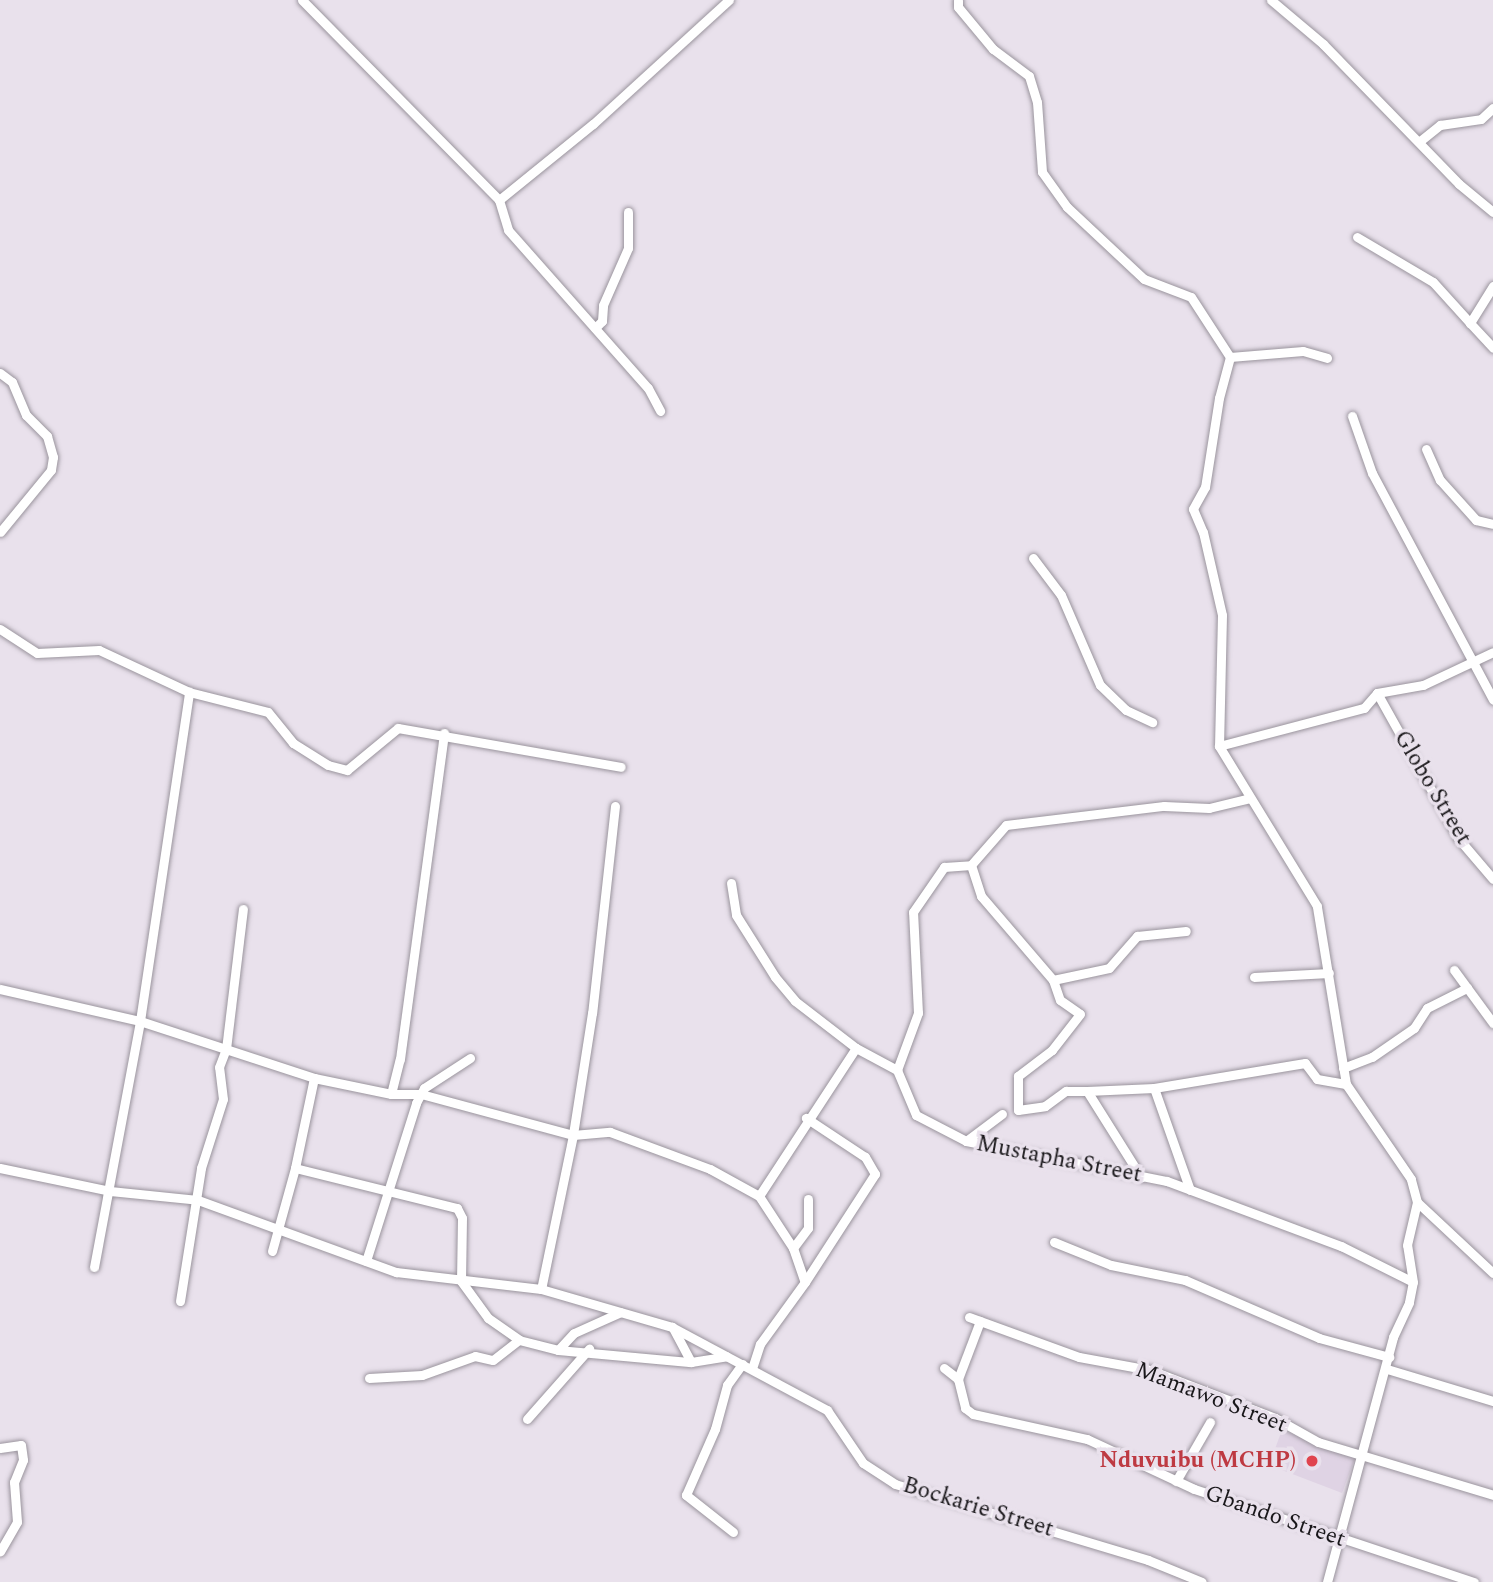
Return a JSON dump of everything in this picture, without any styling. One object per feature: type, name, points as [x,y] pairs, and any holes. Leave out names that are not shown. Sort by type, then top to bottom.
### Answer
[{"type":"street","points":[[302,0],[499,200],[508,230],[648,388],[660,411]]},
{"type":"street","points":[[499,200],[593,124],[729,0]]},
{"type":"street","points":[[948,0],[958,4],[993,49],[1029,76],[1037,102],[1042,172],[1067,207],[1144,279],[1191,297],[1230,357],[1219,398],[1205,487],[1193,509],[1203,532],[1222,615],[1219,746],[1317,906],[1346,1084],[1411,1179],[1417,1202],[1407,1245],[1413,1282],[1389,1357],[1327,1582]]},
{"type":"street","points":[[1271,0],[1323,44],[1493,212]]},
{"type":"street","points":[[1420,141],[1440,125],[1481,119],[1493,108]]},
{"type":"street","points":[[595,328],[602,321],[603,305],[628,248],[628,212]]},
{"type":"street","points":[[1357,237],[1433,282],[1493,348]]},
{"type":"street","points":[[1470,323],[1493,286]]},
{"type":"street","points":[[1230,357],[1304,351],[1327,358]]},
{"type":"street","points":[[0,373],[12,382],[26,415],[47,436],[53,457],[51,470],[0,532]]},
{"type":"street","points":[[1352,416],[1372,473],[1493,700]]},
{"type":"street","points":[[1426,449],[1440,480],[1476,520],[1493,524]]},
{"type":"street","points":[[1032,558],[1061,595],[1100,685],[1126,710],[1152,722]]},
{"type":"street","points":[[0,629],[37,653],[99,650],[189,692],[268,712],[293,743],[328,765],[347,770],[398,728],[444,733],[621,767]]},
{"type":"street","points":[[1219,746],[1364,708],[1377,693],[1423,685],[1469,657],[1493,652]]},
{"type":"street","points":[[94,1267],[140,1021],[189,692]]},
{"type":"street","name":"Globo Street","points":[[1377,693],[1458,838],[1493,879]]},
{"type":"street","points":[[391,1094],[400,1059],[444,733]]},
{"type":"street","points":[[731,883],[737,915],[775,977],[795,1001],[856,1048],[897,1070],[918,1013],[913,912],[944,867],[971,865],[1006,825],[1164,806],[1209,808],[1250,797]]},
{"type":"street","points":[[541,1289],[573,1135],[592,1013],[615,806]]},
{"type":"street","points":[[971,865],[981,896],[1053,980],[1060,1000],[1080,1014],[1052,1051],[1018,1076],[1018,1110],[1045,1106],[1066,1091],[1154,1088],[1305,1063],[1317,1079],[1346,1084]]},
{"type":"street","points":[[180,1301],[201,1168],[223,1099],[219,1067],[226,1049],[243,909]]},
{"type":"street","points":[[1053,980],[1109,968],[1137,936],[1186,931]]},
{"type":"street","points":[[1454,970],[1493,1023]]},
{"type":"street","points":[[1254,977],[1329,973]]},
{"type":"street","points":[[1343,1068],[1372,1057],[1414,1028],[1427,1008],[1467,988]]},
{"type":"street","points":[[0,989],[140,1021],[314,1078],[391,1094],[421,1094],[573,1135],[610,1132],[710,1169],[759,1196],[793,1248],[805,1282]]},
{"type":"street","points":[[759,1196],[806,1118],[856,1048]]},
{"type":"street","points":[[366,1261],[421,1094],[470,1059]]},
{"type":"street","name":"Mustapha Street","points":[[897,1070],[916,1115],[966,1141],[1141,1177],[1190,1190],[1341,1246],[1413,1282]]},
{"type":"street","points":[[272,1251],[295,1168],[314,1078]]},
{"type":"street","points":[[1154,1088],[1190,1190]]},
{"type":"street","points":[[1087,1091],[1141,1177]]},
{"type":"street","points":[[966,1141],[1002,1114]]},
{"type":"street","points":[[752,1369],[760,1344],[805,1282],[875,1174],[865,1157],[806,1118]]},
{"type":"street","name":"Bockarie Street","points":[[0,1168],[110,1191],[198,1200],[397,1272],[541,1289],[672,1327],[827,1410],[863,1463],[895,1484],[1148,1560],[1202,1582]]},
{"type":"street","points":[[295,1168],[457,1208],[462,1218],[461,1281],[488,1318],[519,1340],[558,1350],[589,1349],[691,1362],[727,1356]]},
{"type":"street","points":[[793,1248],[807,1228],[808,1199]]},
{"type":"street","points":[[1417,1202],[1493,1273]]},
{"type":"street","points":[[1054,1242],[1111,1265],[1185,1280],[1319,1338],[1389,1357]]},
{"type":"street","points":[[558,1350],[574,1334],[621,1312]]},
{"type":"street","name":"Mamawo Street","points":[[969,1317],[1079,1357],[1150,1370],[1275,1418],[1318,1442],[1493,1495]]},
{"type":"street","points":[[944,1368],[958,1379],[980,1321]]},
{"type":"street","points":[[672,1327],[691,1362]]},
{"type":"street","points":[[369,1378],[422,1375],[475,1356],[494,1360],[519,1340]]},
{"type":"street","points":[[527,1419],[589,1349]]},
{"type":"street","points":[[733,1532],[686,1494],[715,1429],[727,1385],[742,1364]]},
{"type":"street","points":[[1387,1369],[1493,1401]]},
{"type":"street","name":"Gbando Street","points":[[958,1379],[965,1408],[973,1414],[1087,1439],[1176,1480],[1338,1540],[1474,1582]]},
{"type":"street","points":[[1176,1480],[1210,1422]]},
{"type":"street","points":[[0,1448],[21,1445],[23,1460],[14,1482],[17,1522],[0,1552]]},
{"type":"shaded area","name":"Nduvuibu (MCHP)","points":[[1282,1430],[1355,1458],[1342,1493],[1269,1465]]},
{"type":"place","name":"Nduvuibu (MCHP)","points":[[1312,1461]]}]
